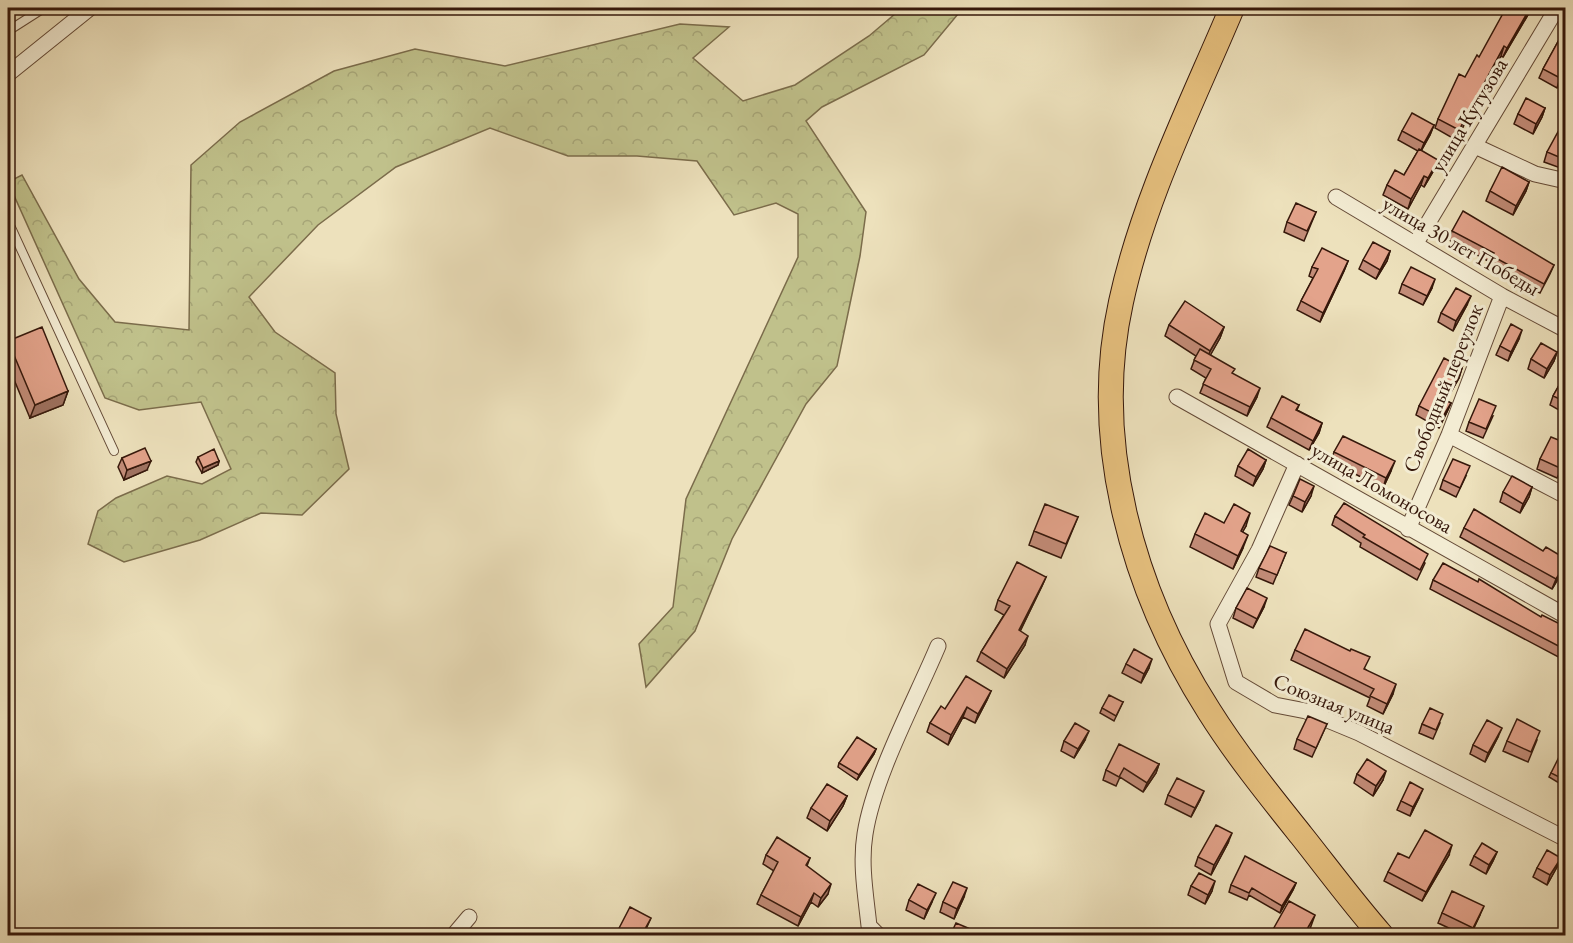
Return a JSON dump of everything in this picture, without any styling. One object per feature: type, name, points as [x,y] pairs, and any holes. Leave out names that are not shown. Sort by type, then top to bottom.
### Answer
[{"type":"main road","points":[[1232,8],[1163,171],[1137,243],[1121,302],[1112,354],[1112,413],[1120,497],[1138,563],[1168,634],[1208,710],[1258,780],[1382,936]]},
{"type":"street","points":[[8,74],[90,8]]},
{"type":"street","name":"улица Кутузова","points":[[1416,243],[1557,8]]},
{"type":"street","points":[[1475,146],[1535,174],[1566,181]]},
{"type":"street","name":"улица 30 лет Победы","points":[[1336,197],[1502,296],[1566,330]]},
{"type":"street","name":"Свободный переулок","points":[[1408,529],[1449,435],[1502,296]]},
{"type":"street","name":"улица Ломоносова","points":[[1177,397],[1566,616]]},
{"type":"street","points":[[1449,435],[1566,496]]},
{"type":"street","name":"Союзная улица","points":[[1297,464],[1258,550],[1218,624],[1236,682],[1275,705],[1306,711],[1359,733],[1566,839]]},
{"type":"street","points":[[879,936],[869,926],[864,877],[864,835],[879,784],[938,646]]},
{"type":"street","points":[[453,936],[469,916]]},
{"type":"lane","points":[[8,31],[44,8]]},
{"type":"lane","points":[[8,221],[114,451]]},
{"type":"green space","points":[[902,8],[963,8],[924,55],[822,107],[806,121],[866,212],[860,256],[837,366],[806,404],[732,539],[695,631],[646,687],[639,644],[673,607],[686,499],[798,257],[798,214],[776,203],[734,215],[697,161],[637,156],[568,156],[490,128],[396,167],[318,225],[249,297],[275,332],[335,373],[336,414],[349,469],[302,515],[261,513],[200,540],[124,562],[88,544],[98,511],[116,498],[167,476],[202,484],[231,469],[201,402],[139,410],[105,398],[8,182],[22,175],[79,279],[115,322],[189,330],[191,165],[240,122],[334,71],[415,49],[505,66],[680,24],[729,27],[693,58],[743,101],[795,85],[869,36]]},
{"type":"building","points":[[1506,8],[1530,8],[1507,48],[1504,46],[1459,130],[1438,119],[1459,74],[1465,77],[1477,55],[1479,57]]},
{"type":"building","points":[[1566,27],[1566,68],[1560,78],[1543,69]]},
{"type":"building","points":[[1526,98],[1545,108],[1536,124],[1518,114]]},
{"type":"building","points":[[1412,113],[1434,125],[1424,143],[1402,131]]},
{"type":"building","points":[[1559,130],[1566,133],[1566,160],[1547,152]]},
{"type":"building","points":[[1419,149],[1438,160],[1428,178],[1424,176],[1411,199],[1387,185],[1395,170],[1404,175]]},
{"type":"building","points":[[1502,167],[1529,182],[1516,206],[1490,191]]},
{"type":"building","points":[[1296,203],[1316,212],[1307,231],[1287,222]]},
{"type":"building","points":[[1463,211],[1554,265],[1544,284],[1492,256],[1494,253],[1452,231]]},
{"type":"building","points":[[1373,242],[1390,251],[1380,270],[1363,260]]},
{"type":"building","points":[[1322,248],[1348,261],[1323,313],[1301,301],[1318,269],[1312,267]]},
{"type":"building","points":[[1411,267],[1435,279],[1427,296],[1402,284]]},
{"type":"building","points":[[1456,288],[1471,296],[1456,321],[1441,313]]},
{"type":"building","points":[[1185,301],[1224,327],[1210,351],[1169,325]]},
{"type":"building","points":[[8,303],[13,315],[8,318]]},
{"type":"building","points":[[1511,324],[1522,330],[1511,352],[1500,346]]},
{"type":"building","points":[[42,327],[68,391],[35,405],[8,341]]},
{"type":"building","points":[[1541,343],[1557,352],[1547,369],[1531,359]]},
{"type":"building","points":[[1200,349],[1235,369],[1232,373],[1260,388],[1250,407],[1203,384],[1211,369],[1194,360]]},
{"type":"building","points":[[1444,358],[1462,368],[1445,400],[1451,403],[1442,418],[1419,406]]},
{"type":"building","points":[[1566,373],[1566,402],[1553,396]]},
{"type":"building","points":[[1282,396],[1299,405],[1296,410],[1322,423],[1313,441],[1271,418]]},
{"type":"building","points":[[1479,399],[1496,406],[1486,429],[1469,422]]},
{"type":"building","points":[[1343,436],[1395,461],[1386,478],[1334,452]]},
{"type":"building","points":[[1551,437],[1566,443],[1566,457],[1560,468],[1540,459]]},
{"type":"building","points":[[145,448],[151,461],[127,470],[122,458]]},
{"type":"building","points":[[214,449],[219,461],[203,468],[198,457]]},
{"type":"building","points":[[1248,449],[1266,460],[1256,477],[1238,466]]},
{"type":"building","points":[[1453,459],[1470,466],[1460,488],[1443,480]]},
{"type":"building","points":[[1512,476],[1532,487],[1523,504],[1503,492]]},
{"type":"building","points":[[1300,479],[1314,486],[1305,502],[1293,496]]},
{"type":"building","points":[[1344,503],[1428,554],[1420,570],[1363,537],[1365,535],[1335,516]]},
{"type":"building","points":[[1045,504],[1078,517],[1066,544],[1034,531]]},
{"type":"building","points":[[1234,504],[1250,513],[1241,531],[1248,535],[1238,556],[1195,534],[1205,513],[1224,523]]},
{"type":"building","points":[[1474,509],[1543,551],[1546,547],[1566,559],[1556,579],[1464,528]]},
{"type":"building","points":[[1270,546],[1286,553],[1277,575],[1259,568]]},
{"type":"building","points":[[1017,562],[1046,577],[1019,630],[1028,636],[1007,669],[981,652],[1010,606],[998,600]]},
{"type":"building","points":[[1443,563],[1478,582],[1479,579],[1541,617],[1542,615],[1566,627],[1566,650],[1433,580]]},
{"type":"building","points":[[1247,588],[1267,598],[1257,619],[1236,608]]},
{"type":"building","points":[[1305,629],[1350,651],[1351,649],[1370,657],[1364,669],[1396,684],[1387,704],[1370,696],[1374,689],[1295,650]]},
{"type":"building","points":[[1134,649],[1152,659],[1144,674],[1126,664]]},
{"type":"building","points":[[966,676],[991,691],[978,714],[967,707],[951,735],[930,723],[941,706],[945,709]]},
{"type":"building","points":[[1109,695],[1123,702],[1116,716],[1102,708]]},
{"type":"building","points":[[1430,708],[1443,714],[1436,730],[1422,724]]},
{"type":"building","points":[[1308,716],[1327,724],[1316,748],[1297,739]]},
{"type":"building","points":[[1517,719],[1540,731],[1531,752],[1507,741]]},
{"type":"building","points":[[1487,720],[1502,728],[1488,753],[1473,745]]},
{"type":"building","points":[[1075,723],[1089,731],[1078,749],[1064,741]]},
{"type":"building","points":[[857,737],[876,749],[859,775],[839,763]]},
{"type":"building","points":[[1119,744],[1159,764],[1147,783],[1124,768],[1119,777],[1106,770]]},
{"type":"building","points":[[1560,755],[1566,758],[1566,769],[1561,778],[1551,773]]},
{"type":"building","points":[[1367,759],[1386,771],[1376,786],[1357,774]]},
{"type":"building","points":[[1177,778],[1204,791],[1195,808],[1168,795]]},
{"type":"building","points":[[1410,782],[1423,789],[1413,807],[1401,801]]},
{"type":"building","points":[[827,784],[847,796],[830,821],[811,808]]},
{"type":"building","points":[[1216,825],[1232,833],[1214,865],[1198,857]]},
{"type":"building","points":[[1425,830],[1452,845],[1426,892],[1388,872],[1398,853],[1409,858]]},
{"type":"building","points":[[777,837],[810,858],[806,865],[831,884],[821,898],[814,893],[801,917],[761,895],[778,862],[766,855]]},
{"type":"building","points":[[1482,843],[1497,852],[1489,865],[1474,856]]},
{"type":"building","points":[[1547,850],[1561,858],[1550,875],[1537,868]]},
{"type":"building","points":[[1245,856],[1296,883],[1282,906],[1252,888],[1249,893],[1231,885]]},
{"type":"building","points":[[1199,873],[1215,881],[1208,895],[1191,886]]},
{"type":"building","points":[[953,882],[967,888],[957,909],[943,902]]},
{"type":"building","points":[[918,884],[936,893],[927,910],[909,900]]},
{"type":"building","points":[[1452,891],[1484,906],[1473,928],[1442,913]]},
{"type":"building","points":[[1289,901],[1315,915],[1303,936],[1276,936],[1271,933]]},
{"type":"building","points":[[630,907],[651,918],[641,936],[615,936]]},
{"type":"building","points":[[956,923],[975,931],[973,936],[950,936]]}]
